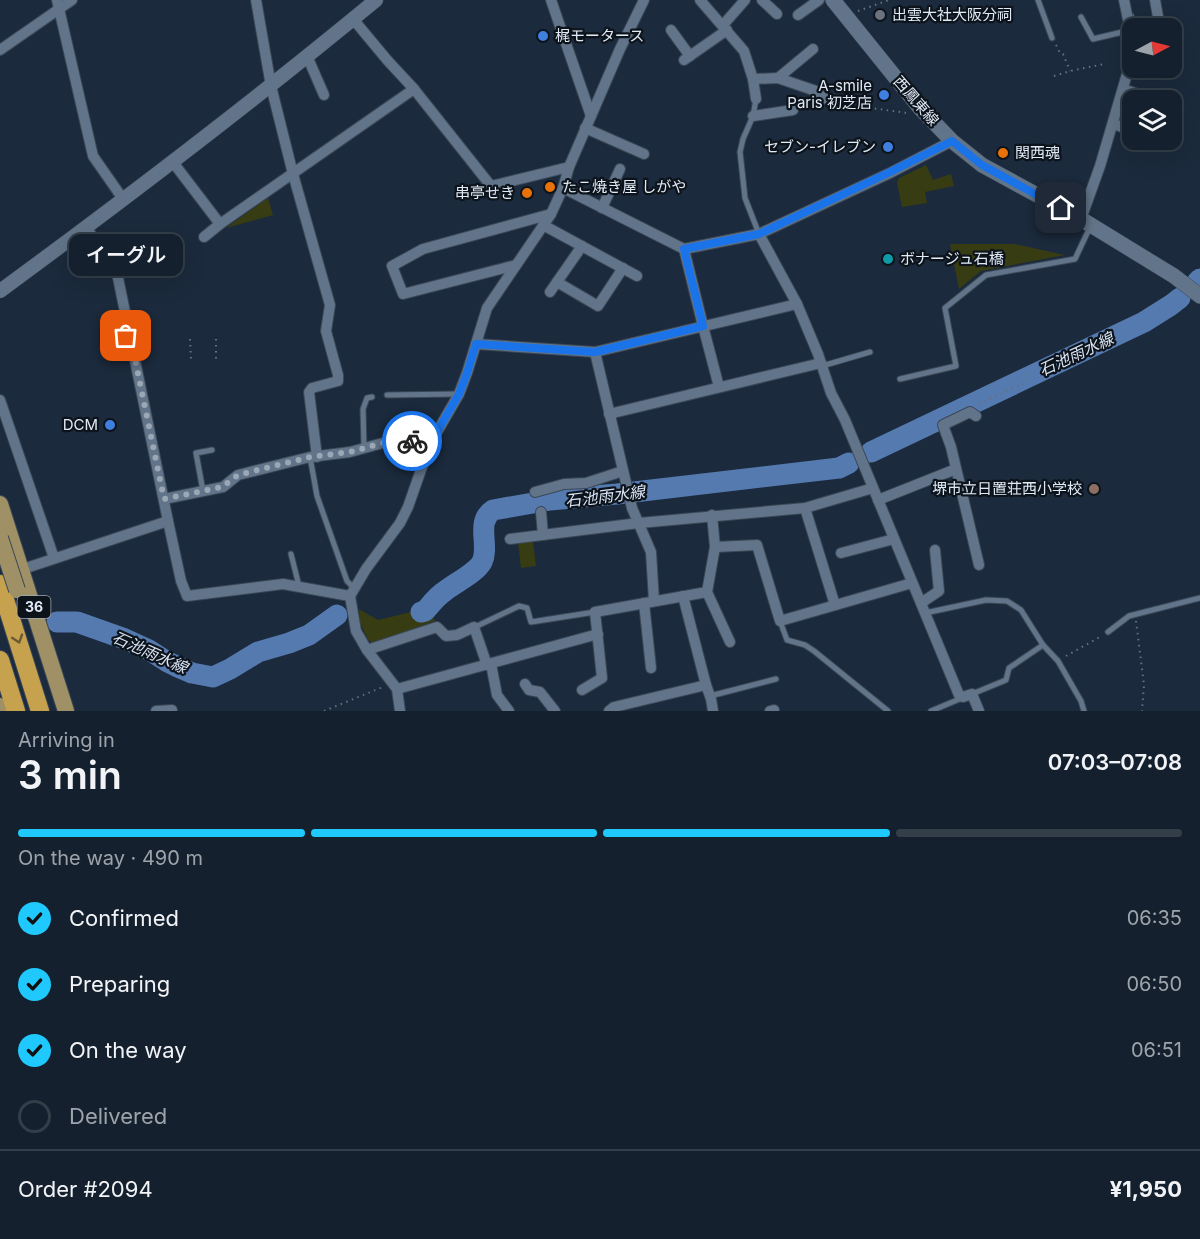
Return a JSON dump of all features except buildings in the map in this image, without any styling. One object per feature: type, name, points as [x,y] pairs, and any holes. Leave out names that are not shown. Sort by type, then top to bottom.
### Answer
[{"type":"highway","points":[[8,587],[40,711]]},
{"type":"highway","points":[[0,660],[16,711]]},
{"type":"main road","name":"西鳳東線","points":[[833,0],[920,108],[952,141],[982,165],[1086,222],[1174,276],[1200,296]]},
{"type":"main road","name":"36","points":[[0,504],[66,711]]},
{"type":"main road","name":"36","points":[[0,538],[8,587],[55,711]]},
{"type":"main road","points":[[0,706],[2,711]]},
{"type":"street","points":[[0,50],[58,4],[72,0]]},
{"type":"street","points":[[256,0],[271,86],[330,305],[326,331],[338,381],[312,388],[309,392],[314,457]]},
{"type":"street","points":[[0,291],[71,244],[86,227],[271,86],[376,0]]},
{"type":"street","points":[[551,0],[591,116]]},
{"type":"street","points":[[400,711],[395,687],[367,650],[356,631],[352,593],[366,569],[400,523],[408,507],[430,444],[459,394],[487,308],[551,214],[563,188],[568,167],[644,0]]},
{"type":"street","points":[[700,0],[744,51],[753,79],[756,99]]},
{"type":"street","points":[[671,30],[687,58],[725,28],[745,0]]},
{"type":"street","points":[[762,0],[777,14]]},
{"type":"street","points":[[798,15],[819,0]]},
{"type":"street","points":[[1124,0],[1128,18]]},
{"type":"street","points":[[1155,0],[1158,18]]},
{"type":"street","points":[[58,4],[93,156],[123,199]]},
{"type":"street","points":[[353,19],[414,88],[490,186],[568,167]]},
{"type":"street","points":[[778,78],[813,50]]},
{"type":"street","points":[[307,56],[324,95]]},
{"type":"street","points":[[753,79],[778,78],[816,91],[823,98],[845,104]]},
{"type":"street","points":[[1086,222],[1126,78]]},
{"type":"street","points":[[204,237],[414,88]]},
{"type":"street","points":[[753,116],[793,110]]},
{"type":"street","points":[[1114,124],[1122,127]]},
{"type":"street","points":[[585,129],[645,154]]},
{"type":"street","points":[[563,188],[684,249],[759,234],[952,141]]},
{"type":"street","points":[[172,161],[220,224]]},
{"type":"street","points":[[602,208],[620,169]]},
{"type":"street","points":[[516,265],[403,294],[392,266],[423,249],[551,214]]},
{"type":"street","points":[[543,225],[637,276]]},
{"type":"street","points":[[86,227],[121,271],[131,335],[138,360],[168,521],[181,581],[187,596],[282,584],[352,593]]},
{"type":"street","points":[[759,234],[797,304],[831,393],[845,420],[960,695],[967,696],[979,711]]},
{"type":"street","points":[[550,292],[582,246]]},
{"type":"street","points":[[684,249],[719,387]]},
{"type":"street","points":[[557,282],[598,306],[623,268]]},
{"type":"street","points":[[476,344],[595,352],[797,304]]},
{"type":"street","points":[[595,352],[632,508],[651,552],[649,602],[651,668]]},
{"type":"street","points":[[609,414],[821,365]]},
{"type":"street","points":[[0,400],[54,558]]},
{"type":"street","points":[[973,414],[943,425],[951,447],[979,565]]},
{"type":"street","points":[[164,499],[222,487],[238,475],[314,457],[350,452],[390,441],[418,441],[430,444]]},
{"type":"street","points":[[878,500],[956,469]]},
{"type":"street","points":[[535,492],[564,484],[586,483],[623,471]]},
{"type":"street","points":[[510,539],[712,515],[805,508],[873,488]]},
{"type":"street","points":[[805,508],[835,605]]},
{"type":"street","points":[[541,512],[543,535]]},
{"type":"street","points":[[712,515],[715,547],[707,592],[730,642]]},
{"type":"street","points":[[0,577],[168,521]]},
{"type":"street","points":[[841,553],[894,539]]},
{"type":"street","points":[[715,547],[757,545],[780,621],[912,583]]},
{"type":"street","points":[[923,608],[939,591],[935,550]]},
{"type":"street","points":[[582,690],[602,678],[595,612],[707,592]]},
{"type":"street","points":[[683,596],[713,711]]},
{"type":"street","points":[[367,650],[437,627],[446,636],[457,635],[474,627],[489,664],[497,695],[509,711]]},
{"type":"street","points":[[395,687],[598,634]]},
{"type":"street","points":[[525,684],[529,690],[540,692],[554,710]]},
{"type":"street","points":[[609,711],[614,707],[708,691]]},
{"type":"street","points":[[156,711],[172,710]]},
{"type":"lane","points":[[1038,0],[1052,38]]},
{"type":"lane","points":[[1081,17],[1093,39],[1122,36]]},
{"type":"lane","points":[[756,99],[753,116],[740,152],[745,198],[759,234]]},
{"type":"lane","points":[[900,379],[956,366],[945,308],[986,275],[1075,259],[1086,222]]},
{"type":"lane","points":[[821,365],[870,352]]},
{"type":"lane","points":[[387,395],[459,394]]},
{"type":"lane","points":[[364,448],[363,409],[367,398],[372,397]]},
{"type":"lane","points":[[203,491],[196,453],[212,450]]},
{"type":"lane","points":[[314,457],[317,496],[352,593]]},
{"type":"lane","points":[[291,554],[300,587]]},
{"type":"lane","points":[[1108,632],[1129,616],[1200,598]]},
{"type":"lane","points":[[923,608],[986,600],[1006,601],[1021,610],[1043,645],[1058,661],[1081,701],[1084,711]]},
{"type":"lane","points":[[474,627],[519,606],[527,608],[531,622],[595,612]]},
{"type":"lane","points":[[780,621],[787,640],[805,645],[814,651],[888,711]]},
{"type":"lane","points":[[931,711],[1006,680],[1009,668],[1043,645]]},
{"type":"lane","points":[[708,691],[776,679]]},
{"type":"path","points":[[853,13],[889,0]]},
{"type":"path","points":[[1052,38],[1060,53],[1063,54],[1070,71]]},
{"type":"path","points":[[1054,76],[1104,64]]},
{"type":"path","points":[[845,104],[892,111]]},
{"type":"path","points":[[190,339],[191,359]]},
{"type":"path","points":[[216,339],[216,359]]},
{"type":"path","points":[[973,414],[972,407],[1027,382],[1024,373]]},
{"type":"path","points":[[1135,614],[1144,685],[1142,711]]},
{"type":"path","points":[[1058,661],[1108,632]]},
{"type":"path","points":[[324,711],[378,688],[395,687]]},
{"type":"green space","points":[[926,165],[933,180],[951,174],[954,186],[925,192],[927,203],[902,207],[897,183],[899,178]]},
{"type":"green space","points":[[268,198],[273,215],[226,228]]},
{"type":"green space","points":[[950,244],[1015,244],[1065,255],[981,271],[959,289]]},
{"type":"green space","points":[[533,541],[536,566],[521,568],[518,543]]},
{"type":"green space","points":[[359,609],[378,620],[419,610],[421,616],[431,614],[435,621],[373,643],[368,640],[360,622]]},
{"type":"waterway","name":"石池雨水線","points":[[1197,282],[1200,279]]},
{"type":"waterway","name":"石池雨水線","points":[[871,452],[1144,322],[1180,298]]},
{"type":"waterway","name":"石池雨水線","points":[[421,612],[482,562],[485,548],[485,521],[493,510],[550,500],[839,468],[849,463]]},
{"type":"waterway","name":"石池雨水線","points":[[57,622],[77,622],[125,639],[192,673],[213,677],[258,652],[309,635],[337,615]]},
{"type":"way so far","points":[[126,336],[130,335],[164,499],[222,487],[238,475],[310,457],[350,452],[390,441],[412,441]]},
{"type":"place","name":"出雲大社大阪分祠","points":[[880,15]]},
{"type":"place","name":"梶モータース","points":[[543,36]]},
{"type":"place","name":"A-smile Paris 初芝店","points":[[884,95]]},
{"type":"place","name":"セブン-イレブン","points":[[888,147]]},
{"type":"place","name":"関西魂","points":[[1003,153]]},
{"type":"place","name":"たこ焼き屋 しがや","points":[[550,187]]},
{"type":"place","name":"串亭せき","points":[[527,193]]},
{"type":"place","name":"ボナージュ石橋","points":[[888,259]]},
{"type":"place","name":"イーグル","points":[[126,336]]},
{"type":"place","name":"DCM","points":[[110,425]]},
{"type":"place","name":"堺市立日置荘西小学校","points":[[1094,489]]},
{"type":"route","points":[[412,441],[430,444],[459,394],[476,344],[595,352],[703,326],[684,249],[759,234],[952,141],[982,165],[1061,208]]}]
